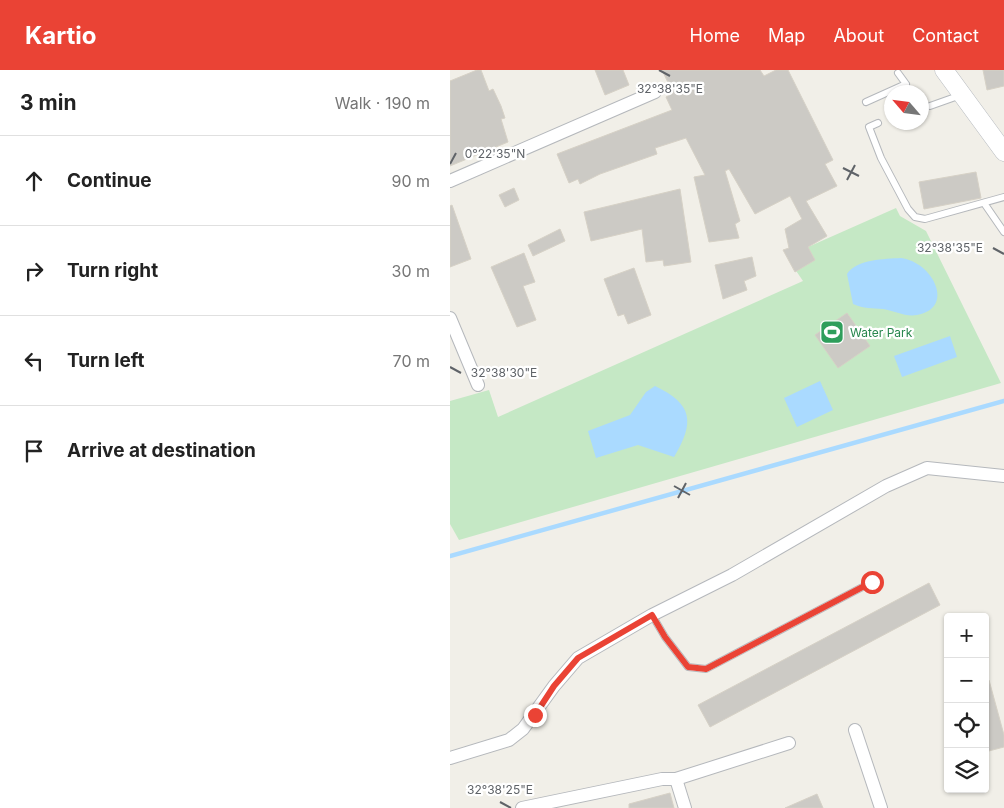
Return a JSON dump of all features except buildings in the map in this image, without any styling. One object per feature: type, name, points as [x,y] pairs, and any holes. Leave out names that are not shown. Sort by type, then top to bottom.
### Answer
[{"type":"main road","points":[[944,70],[1004,152]]},
{"type":"street","points":[[450,181],[655,92]]},
{"type":"street","points":[[450,318],[478,385]]},
{"type":"street","points":[[450,758],[509,740],[523,729],[554,686],[578,658],[652,615],[732,575],[886,486],[927,468],[1004,476]]},
{"type":"street","points":[[855,730],[881,808]]},
{"type":"street","points":[[522,808],[662,779],[676,778],[789,742]]},
{"type":"street","points":[[676,778],[686,808]]},
{"type":"lane","points":[[866,102],[906,84],[898,73]]},
{"type":"lane","points":[[930,106],[962,95]]},
{"type":"lane","points":[[878,124],[870,127],[875,143],[908,209],[915,217],[925,219],[1004,197]]},
{"type":"lane","points":[[984,203],[1004,232]]},
{"type":"lane","points":[[652,615],[665,637],[688,667],[706,669],[872,582]]},
{"type":"green space","name":"Water Park","points":[[896,208],[900,216],[926,231],[1001,383],[459,540],[450,524],[450,401],[489,390],[498,417],[803,281],[788,259],[808,247]]},
{"type":"water","points":[[901,258],[912,261],[922,268],[936,285],[938,295],[935,304],[929,311],[917,315],[908,315],[883,309],[864,308],[853,304],[847,274],[852,269],[857,265],[872,261]]},
{"type":"water","points":[[950,336],[957,357],[902,377],[894,356]]},
{"type":"water","points":[[820,381],[833,410],[797,427],[784,398]]},
{"type":"water","points":[[655,386],[677,400],[687,415],[685,434],[674,457],[638,445],[596,458],[588,431],[630,415],[646,392]]},
{"type":"waterway","points":[[450,556],[1004,401]]},
{"type":"place","name":"Water Park","points":[[832,332]]},
{"type":"route","points":[[535,715],[554,686],[578,658],[652,615],[665,637],[688,667],[706,669],[872,582]]}]
